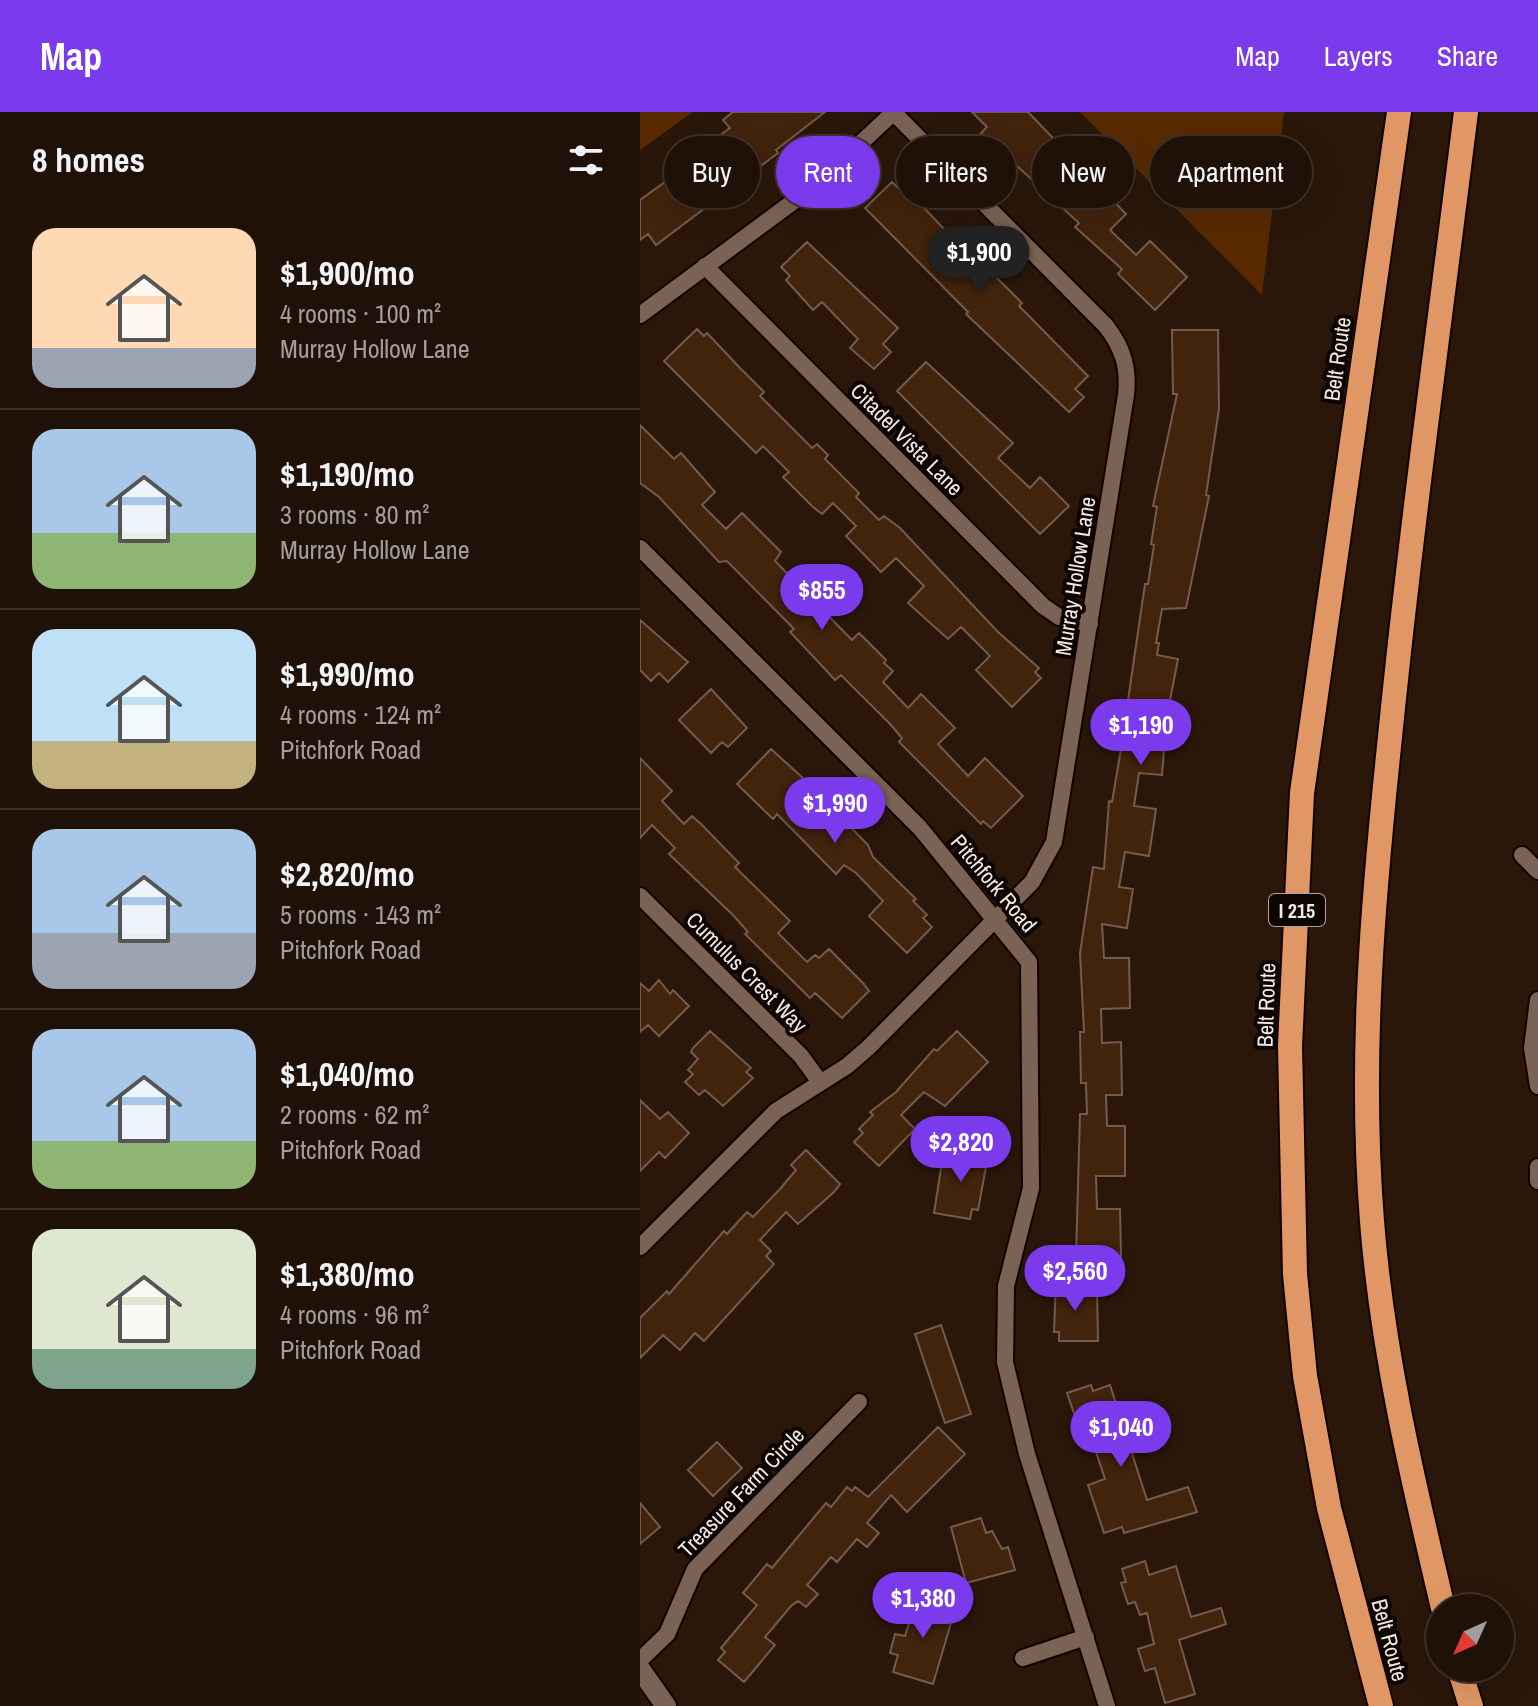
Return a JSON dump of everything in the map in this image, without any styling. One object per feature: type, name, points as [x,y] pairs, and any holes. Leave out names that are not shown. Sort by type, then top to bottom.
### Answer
[{"type":"highway","name":"Belt Route","points":[[1381,1706],[1329,1508],[1305,1376],[1295,1274],[1290,1046],[1302,793],[1399,112]]},
{"type":"highway","points":[[1440,1594],[1408,1455],[1381,1300],[1372,1221],[1367,1038],[1370,929],[1398,663],[1466,112]]},
{"type":"highway","points":[[1463,1682],[1471,1706]]},
{"type":"street","points":[[640,315],[824,179],[894,112]]},
{"type":"street","name":"Murray Hollow Lane","points":[[640,1247],[764,1122],[869,1047],[1032,882],[1054,842],[1126,395],[1123,355],[1106,326],[894,112]]},
{"type":"street","name":"Citadel Vista Lane","points":[[705,266],[1043,606],[1059,617],[1090,624]]},
{"type":"street","name":"Pitchfork Road","points":[[640,548],[920,828],[1025,953],[1032,985],[1031,1188],[1006,1286],[1005,1362],[1027,1454],[1107,1706]]},
{"type":"street","points":[[1522,855],[1538,871]]},
{"type":"street","name":"Cumulus Crest Way","points":[[640,896],[801,1056],[820,1082]]},
{"type":"street","points":[[1538,1000],[1532,1048],[1534,1079],[1538,1086]]},
{"type":"street","points":[[1538,1167],[1538,1181]]},
{"type":"street","name":"Treasure Farm Circle","points":[[640,1660],[667,1634],[695,1569],[859,1402]]},
{"type":"street","points":[[1023,1658],[1086,1637]]},
{"type":"street","points":[[640,1669],[657,1703]]},
{"type":"shaded area","points":[[640,112],[693,112],[640,150]]},
{"type":"shaded area","points":[[1080,112],[1284,112],[1281,136],[1150,136],[1150,182],[1134,166],[1134,136],[1104,136]]},
{"type":"shaded area","points":[[1175,208],[1272,208],[1262,295]]},
{"type":"building","points":[[733,112],[825,112],[794,136],[776,136],[776,155],[760,167],[760,136],[719,136],[730,128],[723,120]]},
{"type":"building","points":[[972,112],[1028,112],[1051,136],[1032,136],[1032,180],[1016,165],[1016,136],[984,136],[981,133],[987,127]]},
{"type":"building","points":[[892,182],[896,186],[896,208],[924,208],[1022,303],[1019,306],[1088,376],[1075,389],[1084,397],[1069,412],[966,314],[968,312],[865,208],[880,208],[880,194]]},
{"type":"building","points":[[664,183],[664,208],[705,208],[656,245],[648,234],[640,240],[640,200]]},
{"type":"building","points":[[1063,208],[1120,208],[1126,214],[1110,230],[1136,255],[1150,241],[1187,277],[1155,310],[1118,274],[1122,269],[1075,227],[1079,223]]},
{"type":"building","points":[[807,242],[898,328],[883,344],[891,352],[874,369],[850,348],[858,339],[822,302],[813,310],[786,280],[790,276],[781,267]]},
{"type":"building","points":[[697,329],[704,336],[707,333],[764,392],[760,396],[812,448],[817,444],[828,455],[825,459],[859,493],[856,497],[879,520],[884,516],[900,528],[998,632],[1039,668],[1035,672],[1041,678],[1012,707],[976,670],[990,656],[961,627],[948,639],[908,603],[924,586],[896,558],[881,572],[846,536],[856,526],[833,503],[822,514],[813,507],[783,477],[789,472],[763,446],[756,453],[664,361]]},
{"type":"building","points":[[1172,330],[1218,330],[1219,409],[1206,495],[1209,496],[1186,608],[1162,609],[1156,643],[1159,643],[1157,655],[1178,659],[1167,716],[1162,775],[1139,773],[1134,806],[1156,809],[1149,856],[1125,852],[1119,887],[1133,889],[1127,928],[1102,924],[1104,958],[1129,958],[1130,1008],[1101,1009],[1102,1043],[1121,1042],[1122,1095],[1106,1095],[1107,1126],[1125,1126],[1125,1176],[1096,1176],[1097,1209],[1120,1209],[1121,1256],[1076,1257],[1080,1114],[1087,1114],[1086,1083],[1081,1083],[1080,1032],[1084,1032],[1080,953],[1093,867],[1104,869],[1109,801],[1112,802],[1145,584],[1148,584],[1154,545],[1151,544],[1157,507],[1153,506],[1177,394],[1173,394]]},
{"type":"building","points":[[926,362],[1013,443],[998,458],[1030,488],[1040,477],[1069,506],[1040,534],[897,391]]},
{"type":"building","points":[[640,425],[674,459],[681,453],[715,492],[702,505],[726,529],[742,513],[781,552],[775,561],[852,640],[859,633],[886,660],[884,663],[893,671],[883,682],[908,708],[921,694],[955,728],[938,744],[968,776],[985,758],[1023,796],[991,828],[983,821],[981,824],[899,742],[902,738],[891,725],[841,675],[835,680],[790,632],[794,629],[727,561],[719,562],[659,497],[640,483]]},
{"type":"building","points":[[640,620],[688,662],[668,682],[659,673],[651,681],[640,670]]},
{"type":"building","points":[[711,689],[747,728],[728,747],[722,742],[711,753],[679,720]]},
{"type":"building","points":[[771,749],[814,788],[809,794],[831,817],[836,812],[868,845],[873,857],[916,899],[913,901],[927,915],[923,918],[932,927],[907,953],[869,916],[883,901],[856,873],[844,865],[836,874],[777,814],[773,819],[737,784]]},
{"type":"building","points":[[640,758],[672,791],[662,801],[684,824],[692,816],[701,824],[739,863],[735,867],[790,921],[778,933],[807,962],[815,955],[819,958],[829,949],[863,983],[869,991],[842,1018],[815,993],[810,998],[745,934],[748,932],[734,916],[669,854],[675,848],[652,825],[640,838]]},
{"type":"building","points":[[659,980],[670,994],[673,990],[689,1006],[659,1036],[648,1025],[640,1032],[640,983],[649,991]]},
{"type":"building","points":[[710,1031],[751,1068],[746,1072],[753,1078],[723,1106],[705,1090],[699,1095],[685,1082],[693,1074],[688,1070],[698,1059],[691,1052]]},
{"type":"building","points":[[957,1031],[988,1062],[945,1106],[924,1092],[901,1115],[915,1129],[879,1166],[854,1142],[863,1133],[859,1129],[873,1115],[870,1112],[896,1092],[934,1049],[937,1051]]},
{"type":"building","points":[[640,1100],[660,1119],[668,1112],[689,1133],[665,1158],[659,1152],[640,1171]]},
{"type":"building","points":[[949,1149],[988,1156],[978,1210],[972,1209],[970,1219],[934,1213],[942,1162],[946,1162]]},
{"type":"building","points":[[806,1150],[840,1184],[834,1192],[798,1224],[786,1212],[760,1240],[771,1251],[766,1256],[774,1264],[704,1341],[695,1333],[680,1350],[663,1335],[640,1358],[640,1318],[667,1291],[669,1294],[724,1231],[727,1234],[747,1212],[753,1217],[796,1170],[791,1165]]},
{"type":"building","points":[[1077,1279],[1077,1292],[1097,1291],[1098,1341],[1059,1341],[1059,1332],[1054,1332],[1056,1280]]},
{"type":"building","points":[[941,1325],[971,1414],[945,1423],[915,1334]]},
{"type":"building","points":[[1091,1385],[1093,1391],[1110,1385],[1147,1500],[1188,1487],[1197,1512],[1124,1533],[1122,1527],[1104,1533],[1088,1485],[1105,1479],[1086,1422],[1078,1425],[1067,1393]]},
{"type":"building","points":[[938,1427],[965,1454],[907,1512],[891,1495],[867,1523],[879,1533],[867,1547],[857,1539],[837,1562],[831,1557],[807,1585],[818,1594],[806,1607],[798,1601],[791,1606],[765,1637],[775,1645],[744,1682],[718,1660],[725,1652],[721,1648],[757,1605],[743,1593],[767,1564],[772,1568],[826,1503],[831,1507],[847,1487],[852,1491],[855,1487],[868,1497]]},
{"type":"building","points":[[717,1442],[742,1468],[713,1496],[688,1470]]},
{"type":"building","points":[[640,1503],[660,1527],[640,1544]]},
{"type":"building","points":[[981,1518],[986,1533],[992,1531],[1002,1549],[1008,1547],[1015,1570],[966,1583],[951,1527]]},
{"type":"building","points":[[1145,1561],[1149,1575],[1176,1566],[1191,1617],[1221,1608],[1226,1624],[1179,1640],[1195,1694],[1165,1703],[1155,1668],[1145,1671],[1138,1649],[1154,1644],[1147,1613],[1140,1615],[1135,1602],[1128,1604],[1121,1583],[1126,1582],[1122,1569]]},
{"type":"building","points":[[918,1594],[956,1606],[933,1684],[893,1672],[898,1655],[890,1653],[895,1634],[905,1636]]}]
